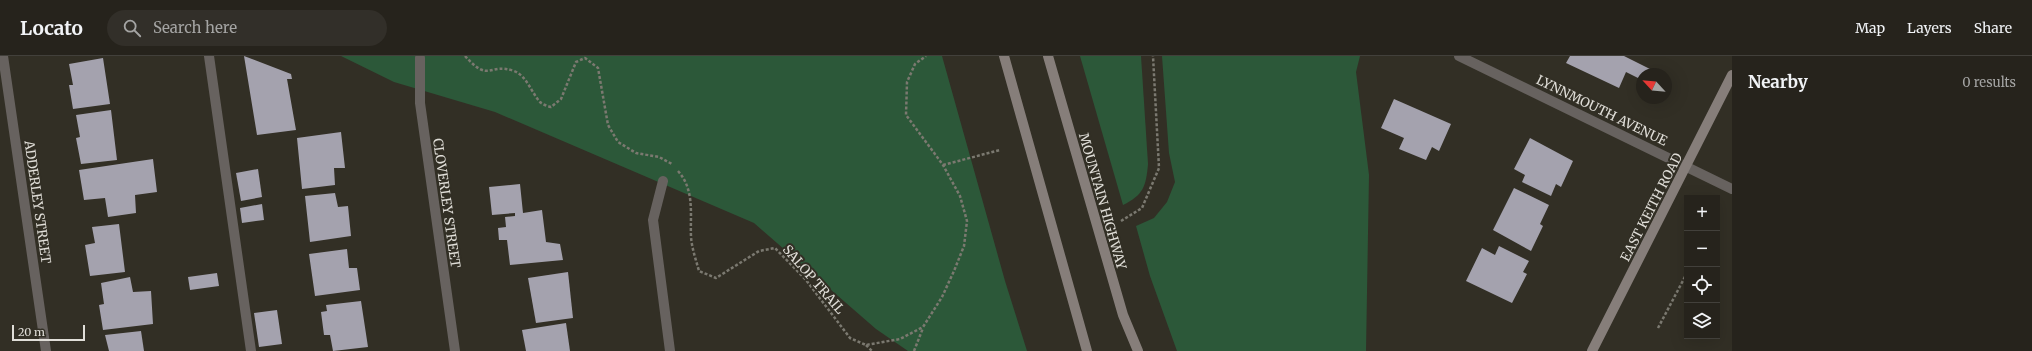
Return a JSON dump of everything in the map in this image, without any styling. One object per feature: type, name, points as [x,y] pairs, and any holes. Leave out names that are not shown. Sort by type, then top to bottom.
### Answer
[{"type":"main road","points":[[1004,56],[1087,351]]},
{"type":"main road","name":"MOUNTAIN HIGHWAY","points":[[1048,56],[1123,315],[1138,351]]},
{"type":"main road","name":"EAST KEITH ROAD","points":[[1592,351],[1732,75]]},
{"type":"street","name":"ADDERLEY STREET","points":[[3,56],[46,351]]},
{"type":"street","points":[[209,56],[251,351]]},
{"type":"street","name":"LYNNMOUTH AVENUE","points":[[1459,56],[1732,189]]},
{"type":"street","name":"CLOVERLEY STREET","points":[[420,58],[420,103],[455,351]]},
{"type":"street","points":[[663,181],[653,220],[670,351]]},
{"type":"path","name":"SALOP TRAIL","points":[[466,56],[481,71],[489,72],[498,68],[515,71],[524,78],[541,103],[551,107],[561,99],[576,62],[585,58],[598,68],[608,125],[618,142],[636,153],[659,157],[674,165],[684,177],[691,201],[691,238],[699,271],[716,278],[759,251],[775,248],[806,280],[850,338],[866,345]]},
{"type":"path","points":[[914,351],[923,327],[942,297],[964,246],[966,221],[960,196],[943,165],[906,115],[907,82],[915,64],[926,56]]},
{"type":"path","points":[[1121,221],[1142,208],[1158,168],[1153,56]]},
{"type":"path","points":[[943,165],[1000,150]]},
{"type":"path","points":[[1658,328],[1684,279]]},
{"type":"path","points":[[866,345],[900,339],[923,327]]},
{"type":"path","points":[[866,345],[872,351]]},
{"type":"green space","points":[[341,56],[942,56],[1005,281],[1027,351],[908,351],[876,329],[754,223],[495,112],[394,82]]},
{"type":"green space","points":[[1080,56],[1141,56],[1148,164],[1146,179],[1139,194],[1123,205]]},
{"type":"green space","points":[[1162,56],[1360,56],[1356,72],[1369,175],[1366,351],[1177,351],[1150,276],[1136,226],[1154,218],[1167,202],[1175,182],[1169,153]]},
{"type":"building","points":[[244,56],[291,74],[292,79],[287,79],[296,130],[257,135]]},
{"type":"building","points":[[1570,56],[1624,56],[1648,68],[1636,68],[1636,77],[1626,72],[1619,88],[1566,63]]},
{"type":"building","points":[[103,58],[110,104],[73,109],[69,85],[73,85],[69,64]]},
{"type":"building","points":[[1394,99],[1451,124],[1439,151],[1432,147],[1426,160],[1399,149],[1404,138],[1381,128]]},
{"type":"building","points":[[111,110],[117,160],[81,164],[76,138],[80,137],[76,115]]},
{"type":"building","points":[[341,132],[345,168],[334,168],[335,185],[302,189],[297,138]]},
{"type":"building","points":[[1530,138],[1573,161],[1561,187],[1556,184],[1551,196],[1522,182],[1525,175],[1514,169]]},
{"type":"building","points":[[153,159],[157,192],[135,195],[136,213],[108,217],[105,198],[84,200],[79,170]]},
{"type":"building","points":[[258,169],[262,197],[241,201],[236,173]]},
{"type":"building","points":[[520,184],[523,213],[542,210],[546,242],[560,244],[563,260],[510,265],[507,240],[499,240],[498,228],[506,227],[505,217],[515,216],[515,213],[492,215],[489,187]]},
{"type":"building","points":[[1514,188],[1549,205],[1540,224],[1543,226],[1531,251],[1493,230]]},
{"type":"building","points":[[335,193],[338,207],[348,206],[351,236],[310,242],[305,196]]},
{"type":"building","points":[[262,204],[264,220],[242,223],[240,208]]},
{"type":"building","points":[[119,224],[125,272],[90,276],[85,245],[95,243],[92,227]]},
{"type":"building","points":[[1499,246],[1529,261],[1523,272],[1527,274],[1512,303],[1466,281],[1482,248],[1495,255]]},
{"type":"building","points":[[347,249],[349,268],[357,268],[360,290],[315,296],[309,254]]},
{"type":"building","points":[[568,272],[573,318],[536,323],[528,278]]},
{"type":"building","points":[[217,273],[219,286],[190,290],[188,277]]},
{"type":"building","points":[[130,277],[133,292],[151,291],[153,324],[103,330],[99,305],[104,304],[101,283]]},
{"type":"building","points":[[361,301],[368,347],[333,351],[330,335],[324,335],[321,312],[327,311],[326,305]]},
{"type":"building","points":[[277,310],[282,344],[259,347],[254,313]]},
{"type":"building","points":[[566,323],[570,351],[526,351],[522,330]]},
{"type":"building","points":[[141,331],[144,351],[109,351],[105,335]]}]
